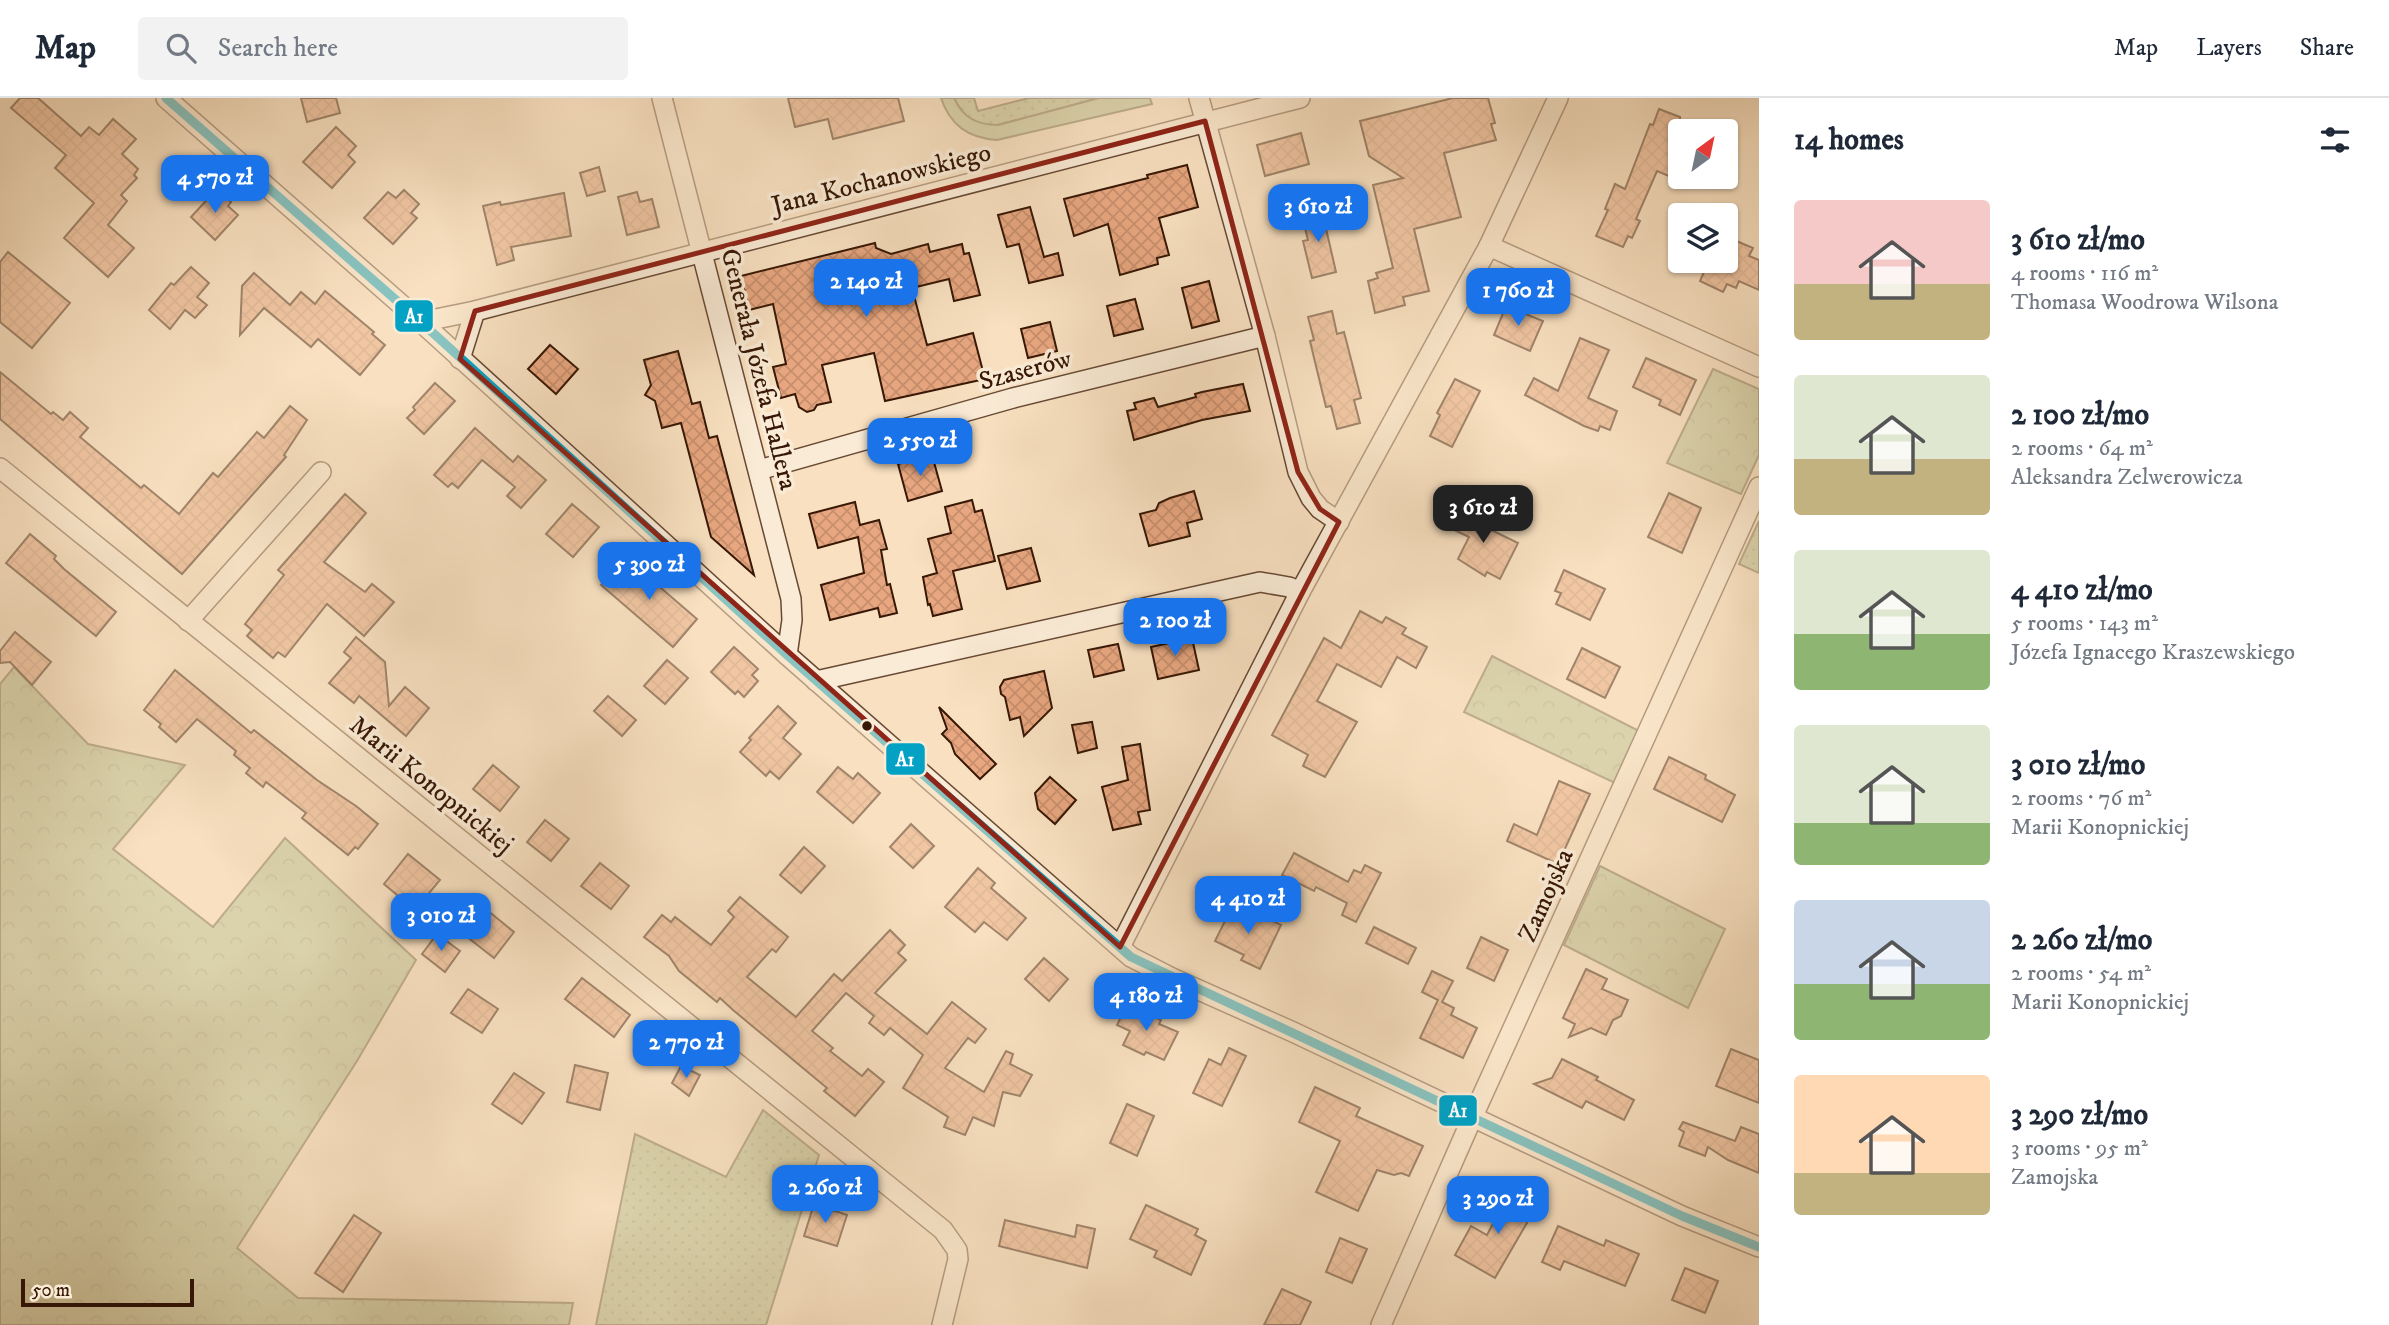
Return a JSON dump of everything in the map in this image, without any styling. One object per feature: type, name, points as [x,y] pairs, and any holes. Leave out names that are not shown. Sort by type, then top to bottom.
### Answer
[{"type":"street","points":[[166,98],[421,322],[816,681],[1131,957],[1682,1216],[1759,1247]]},
{"type":"street","name":"Generała Józefa Hallera","points":[[662,98],[791,599],[792,620],[787,655]]},
{"type":"street","points":[[1199,98],[1265,336],[1298,472],[1311,498],[1320,509],[1339,522]]},
{"type":"street","name":"Jana Kochanowskiego","points":[[421,322],[1300,98]]},
{"type":"street","points":[[1120,947],[1300,592],[1489,246],[1558,98]]},
{"type":"street","points":[[1489,246],[1759,367]]},
{"type":"street","points":[[460,359],[475,310]]},
{"type":"street","name":"Szaserów","points":[[759,470],[1013,398],[1265,336]]},
{"type":"street","name":"Marii Konopnickiej","points":[[0,468],[943,1230],[957,1250],[956,1272],[942,1325]]},
{"type":"street","points":[[188,621],[321,472]]},
{"type":"street","name":"Zamojska","points":[[1381,1325],[1759,487]]},
{"type":"street","points":[[816,681],[1260,582],[1289,587],[1300,592]]},
{"type":"highlighted area","points":[[1205,121],[1298,472],[1320,509],[1339,522],[1120,947],[460,359],[475,311]]},
{"type":"green space","points":[[941,98],[954,98],[962,111],[977,122],[998,125],[1099,98],[1150,98],[1152,104],[997,140],[977,136],[961,128],[949,116]]},
{"type":"green space","points":[[954,98],[974,98],[978,111],[1029,98],[1099,98],[998,125],[984,124],[972,119],[962,111]]},
{"type":"green space","points":[[1713,369],[1759,389],[1759,455],[1741,494],[1667,463]]},
{"type":"green space","points":[[1759,521],[1759,573],[1739,564]]},
{"type":"green space","points":[[1492,656],[1639,731],[1615,783],[1464,712]]},
{"type":"green space","points":[[14,667],[88,744],[185,765],[113,849],[213,927],[285,838],[416,960],[357,1061],[237,1248],[298,1298],[573,1303],[569,1325],[0,1325],[0,684]]},
{"type":"green space","points":[[1600,866],[1725,929],[1688,1008],[1564,945]]},
{"type":"green space","points":[[763,1110],[819,1155],[766,1325],[596,1325],[635,1134],[726,1177]]},
{"type":"building","points":[[20,98],[38,98],[81,136],[89,127],[99,135],[113,119],[136,139],[122,154],[138,169],[134,175],[137,178],[121,195],[127,201],[108,225],[134,248],[108,277],[64,238],[94,203],[55,168],[66,155],[11,108]]},
{"type":"building","points":[[301,98],[336,98],[340,113],[307,122]]},
{"type":"building","points":[[788,98],[898,98],[904,121],[833,139],[828,119],[795,127]]},
{"type":"building","points":[[1453,98],[1488,98],[1495,123],[1491,124],[1496,140],[1444,153],[1461,217],[1414,229],[1429,291],[1403,297],[1405,305],[1375,313],[1368,281],[1378,278],[1376,273],[1393,268],[1373,185],[1403,178],[1369,156],[1360,121]]},
{"type":"building","points":[[1659,109],[1680,117],[1668,119],[1668,176],[1657,171],[1636,219],[1640,221],[1632,238],[1628,236],[1623,247],[1596,236],[1608,210],[1605,209],[1615,184],[1625,189],[1650,124],[1653,125]]},
{"type":"building","points":[[336,127],[356,146],[348,155],[355,162],[332,188],[303,162]]},
{"type":"building","points":[[1301,133],[1309,164],[1265,176],[1257,145]]},
{"type":"building","points":[[1187,165],[1198,207],[1159,218],[1169,255],[1157,258],[1158,264],[1120,275],[1108,224],[1074,236],[1064,199],[1148,178],[1147,175]]},
{"type":"building","points":[[599,167],[605,191],[587,196],[580,173]]},
{"type":"building","points":[[217,189],[231,202],[228,206],[238,215],[215,240],[191,217]]},
{"type":"building","points":[[404,190],[419,204],[411,213],[417,218],[393,244],[364,218],[388,192],[396,198]]},
{"type":"building","points":[[637,192],[640,202],[652,199],[659,227],[627,235],[618,197]]},
{"type":"building","points":[[564,193],[571,236],[511,247],[514,260],[497,265],[483,206]]},
{"type":"building","points":[[1030,207],[1044,257],[1058,253],[1063,275],[1029,283],[1019,244],[1007,247],[998,215]]},
{"type":"building","points":[[1321,207],[1336,272],[1312,278],[1303,241],[1308,240],[1301,212]]},
{"type":"building","points":[[1738,242],[1753,248],[1749,256],[1759,260],[1759,290],[1739,281],[1736,288],[1727,284],[1723,292],[1700,281],[1704,273],[1738,273]]},
{"type":"building","points":[[875,243],[876,248],[891,254],[928,244],[930,252],[962,244],[964,254],[969,253],[980,295],[954,301],[949,279],[912,288],[927,345],[973,333],[985,379],[885,401],[874,353],[822,365],[831,402],[817,405],[814,410],[807,412],[799,407],[795,394],[781,398],[773,367],[786,364],[773,304],[749,310],[741,276]]},
{"type":"building","points":[[8,252],[70,303],[32,348],[0,322],[0,262]]},
{"type":"building","points":[[191,267],[209,283],[197,297],[207,305],[195,318],[185,310],[170,329],[149,310],[171,283],[174,285]]},
{"type":"building","points":[[254,273],[290,305],[301,292],[315,304],[325,291],[374,332],[372,334],[385,345],[360,375],[318,339],[311,347],[264,308],[240,335],[242,286]]},
{"type":"building","points":[[1209,281],[1219,321],[1192,328],[1182,288]]},
{"type":"building","points":[[1135,299],[1143,329],[1114,336],[1107,306]]},
{"type":"building","points":[[1506,306],[1543,321],[1530,351],[1494,335]]},
{"type":"building","points":[[1332,311],[1337,334],[1344,332],[1361,398],[1354,400],[1360,423],[1337,429],[1331,406],[1326,407],[1310,341],[1314,340],[1308,317]]},
{"type":"building","points":[[1050,322],[1057,351],[1028,358],[1021,329]]},
{"type":"building","points":[[1580,338],[1609,350],[1588,398],[1617,411],[1610,430],[1600,426],[1598,431],[1584,426],[1525,395],[1534,378],[1558,391]]},
{"type":"building","points":[[550,345],[578,369],[556,394],[528,369]]},
{"type":"building","points":[[678,351],[692,404],[700,402],[709,438],[717,436],[754,575],[711,537],[681,423],[662,428],[655,401],[645,395],[651,385],[644,360]]},
{"type":"building","points":[[1646,358],[1696,380],[1680,415],[1659,405],[1661,400],[1633,387]]},
{"type":"building","points":[[0,372],[51,414],[53,412],[63,420],[70,412],[88,428],[80,437],[141,488],[144,485],[179,514],[213,473],[218,477],[257,432],[264,438],[290,406],[307,420],[284,455],[286,457],[182,574],[0,419]]},
{"type":"building","points":[[1455,379],[1480,391],[1452,447],[1430,436],[1440,415],[1437,413]]},
{"type":"building","points":[[435,383],[455,401],[424,434],[407,418],[415,410],[413,407]]},
{"type":"building","points":[[1243,384],[1250,411],[1202,420],[1134,440],[1127,411],[1136,409],[1134,403],[1154,398],[1158,407],[1196,397],[1195,394],[1202,392]]},
{"type":"building","points":[[475,428],[513,462],[518,456],[546,480],[521,508],[507,496],[515,487],[482,460],[458,488],[452,483],[448,487],[434,475]]},
{"type":"building","points":[[932,455],[942,491],[908,501],[898,464]]},
{"type":"building","points":[[1194,491],[1202,519],[1187,523],[1190,536],[1149,546],[1140,514],[1156,510],[1159,503],[1170,498]]},
{"type":"building","points":[[1669,493],[1701,508],[1682,553],[1648,537]]},
{"type":"building","points":[[345,494],[366,513],[324,562],[365,592],[372,584],[394,602],[364,636],[327,604],[285,657],[278,652],[273,658],[247,636],[252,630],[245,624],[284,575],[278,570]]},
{"type":"building","points":[[972,500],[975,512],[982,510],[995,561],[953,571],[962,609],[933,616],[930,604],[928,605],[923,577],[937,573],[928,539],[951,533],[945,507]]},
{"type":"building","points":[[855,502],[860,525],[879,520],[887,549],[881,550],[887,585],[890,584],[897,613],[880,617],[878,608],[830,620],[821,585],[864,573],[858,537],[818,548],[809,514]]},
{"type":"building","points":[[572,504],[599,527],[573,557],[546,534]]},
{"type":"building","points":[[1460,506],[1482,516],[1479,524],[1518,543],[1500,579],[1487,572],[1485,576],[1458,559],[1469,537],[1450,528]]},
{"type":"building","points":[[30,534],[56,556],[54,559],[64,569],[116,612],[96,636],[6,563]]},
{"type":"building","points":[[1031,548],[1040,581],[1007,589],[998,556]]},
{"type":"building","points":[[625,557],[697,619],[673,647],[601,585]]},
{"type":"building","points":[[1564,570],[1605,589],[1590,620],[1556,604],[1561,593],[1555,591]]},
{"type":"building","points":[[1360,611],[1382,623],[1386,617],[1406,628],[1402,634],[1427,647],[1416,668],[1397,657],[1381,687],[1337,664],[1317,701],[1357,722],[1325,777],[1303,766],[1308,755],[1272,735],[1324,638],[1341,648]]},
{"type":"building","points":[[15,632],[51,662],[32,685],[10,662],[0,663],[0,651]]},
{"type":"building","points":[[356,637],[385,662],[389,706],[405,687],[429,708],[406,736],[359,696],[354,703],[329,683],[351,658],[344,652]]},
{"type":"building","points":[[1192,638],[1199,670],[1158,679],[1151,647]]},
{"type":"building","points":[[1118,644],[1124,670],[1094,677],[1088,650]]},
{"type":"building","points":[[734,647],[758,669],[752,675],[758,681],[744,697],[738,691],[735,694],[711,672]]},
{"type":"building","points":[[1582,648],[1620,667],[1605,698],[1567,679]]},
{"type":"building","points":[[667,660],[688,678],[665,704],[644,686]]},
{"type":"building","points":[[175,670],[251,733],[254,730],[378,824],[358,849],[355,847],[348,855],[302,818],[306,813],[266,782],[263,787],[246,773],[250,768],[234,755],[236,751],[197,719],[176,742],[159,727],[161,724],[144,710]]},
{"type":"building","points":[[1044,671],[1052,708],[1024,736],[1020,717],[1010,720],[1000,687],[1004,680]]},
{"type":"building","points":[[608,696],[636,720],[622,736],[594,711]]},
{"type":"building","points":[[778,706],[796,723],[783,738],[801,754],[779,779],[770,771],[766,776],[740,752]]},
{"type":"building","points":[[939,707],[996,764],[980,779],[955,754],[951,743],[942,734],[947,729]]},
{"type":"building","points":[[1092,722],[1097,748],[1078,753],[1072,725]]},
{"type":"building","points":[[1140,744],[1150,810],[1138,812],[1141,824],[1113,830],[1102,787],[1128,780],[1122,747]]},
{"type":"building","points":[[1669,757],[1706,775],[1705,779],[1735,795],[1722,822],[1654,789]]},
{"type":"building","points":[[493,765],[519,787],[500,811],[473,789]]},
{"type":"building","points":[[838,767],[853,779],[858,773],[880,793],[853,823],[817,792]]},
{"type":"building","points":[[1050,777],[1076,800],[1055,824],[1038,809],[1035,793]]},
{"type":"building","points":[[1559,781],[1590,794],[1558,864],[1507,841],[1514,824],[1537,835]]},
{"type":"building","points":[[545,820],[569,839],[551,861],[527,842]]},
{"type":"building","points":[[911,824],[934,846],[913,868],[890,847]]},
{"type":"building","points":[[804,847],[825,866],[801,893],[780,875]]},
{"type":"building","points":[[1294,853],[1348,882],[1354,870],[1361,873],[1365,865],[1381,873],[1356,922],[1342,915],[1347,903],[1316,887],[1314,891],[1282,875]]},
{"type":"building","points":[[408,854],[440,880],[415,910],[384,884]]},
{"type":"building","points":[[600,863],[629,886],[611,909],[581,886]]},
{"type":"building","points":[[978,868],[995,883],[991,888],[1026,918],[1007,940],[984,922],[975,932],[945,907]]},
{"type":"building","points":[[740,897],[788,937],[776,952],[772,949],[747,977],[796,1017],[834,974],[842,981],[890,930],[905,945],[898,953],[906,960],[875,993],[927,1034],[952,1002],[986,1029],[975,1043],[968,1038],[945,1068],[984,1092],[1006,1051],[1013,1054],[1010,1064],[1032,1075],[1020,1096],[1003,1092],[994,1126],[973,1117],[965,1135],[944,1127],[948,1117],[903,1088],[923,1055],[890,1028],[884,1035],[869,1023],[874,1016],[846,993],[812,1031],[833,1048],[830,1051],[862,1076],[868,1069],[884,1082],[855,1116],[824,1091],[827,1088],[720,998],[717,1002],[679,971],[669,956],[644,937],[662,915],[671,922],[675,917],[711,945],[734,917],[728,911]]},
{"type":"building","points":[[1232,907],[1260,920],[1263,916],[1281,925],[1260,969],[1241,960],[1244,955],[1215,941]]},
{"type":"building","points":[[487,910],[514,932],[494,958],[466,936]]},
{"type":"building","points":[[1374,927],[1416,948],[1408,964],[1366,943]]},
{"type":"building","points":[[437,934],[460,951],[445,972],[422,954]]},
{"type":"building","points":[[1481,937],[1508,950],[1494,981],[1467,968]]},
{"type":"building","points":[[1044,958],[1068,979],[1049,1001],[1025,979]]},
{"type":"building","points":[[1586,969],[1607,979],[1602,989],[1628,1000],[1621,1016],[1613,1020],[1606,1035],[1591,1028],[1569,1037],[1575,1024],[1563,1018]]},
{"type":"building","points":[[1432,971],[1453,981],[1442,1002],[1454,1008],[1451,1015],[1477,1028],[1463,1058],[1420,1038],[1438,1000],[1422,992]]},
{"type":"building","points":[[582,978],[630,1015],[614,1037],[565,999]]},
{"type":"building","points":[[468,989],[498,1009],[482,1033],[451,1013]]},
{"type":"building","points":[[1127,1005],[1161,1020],[1159,1024],[1178,1032],[1164,1060],[1146,1052],[1144,1055],[1123,1045],[1130,1031],[1117,1025]]},
{"type":"building","points":[[1229,1048],[1246,1056],[1222,1106],[1193,1093],[1209,1059],[1221,1065]]},
{"type":"building","points":[[1731,1049],[1759,1060],[1759,1103],[1716,1086]]},
{"type":"building","points":[[1562,1059],[1598,1077],[1596,1080],[1634,1100],[1624,1120],[1586,1101],[1582,1108],[1534,1084],[1552,1078]]},
{"type":"building","points":[[575,1065],[608,1073],[600,1110],[567,1102]]},
{"type":"building","points":[[681,1066],[700,1075],[689,1096],[672,1083]]},
{"type":"building","points":[[514,1073],[544,1093],[522,1124],[492,1104]]},
{"type":"building","points":[[1315,1087],[1360,1108],[1356,1116],[1423,1146],[1409,1176],[1377,1170],[1358,1211],[1316,1192],[1340,1141],[1299,1122]]},
{"type":"building","points":[[1127,1104],[1154,1116],[1137,1156],[1110,1143]]},
{"type":"building","points":[[1683,1122],[1735,1141],[1741,1127],[1759,1134],[1759,1173],[1728,1160],[1708,1147],[1705,1156],[1679,1146],[1684,1132],[1679,1129]]},
{"type":"building","points":[[1511,1189],[1536,1202],[1533,1208],[1535,1209],[1495,1278],[1455,1255],[1471,1226],[1487,1235]]},
{"type":"building","points":[[814,1204],[847,1215],[837,1246],[804,1236]]},
{"type":"building","points":[[1146,1205],[1198,1229],[1195,1235],[1206,1241],[1191,1275],[1154,1257],[1157,1251],[1130,1239]]},
{"type":"building","points":[[354,1215],[381,1233],[343,1292],[315,1273]]},
{"type":"building","points":[[1005,1220],[1075,1237],[1077,1225],[1095,1229],[1087,1268],[999,1246]]},
{"type":"building","points":[[1558,1226],[1604,1246],[1606,1240],[1639,1254],[1625,1286],[1564,1261],[1560,1270],[1542,1262]]},
{"type":"building","points":[[1340,1238],[1367,1249],[1352,1283],[1326,1272]]},
{"type":"building","points":[[1685,1268],[1718,1281],[1705,1313],[1672,1300]]},
{"type":"building","points":[[1282,1289],[1311,1302],[1300,1325],[1264,1325]]},
{"type":"transit line","name":"A1","points":[[166,98],[421,322],[787,655],[1131,957],[1682,1216],[1759,1247]]}]
